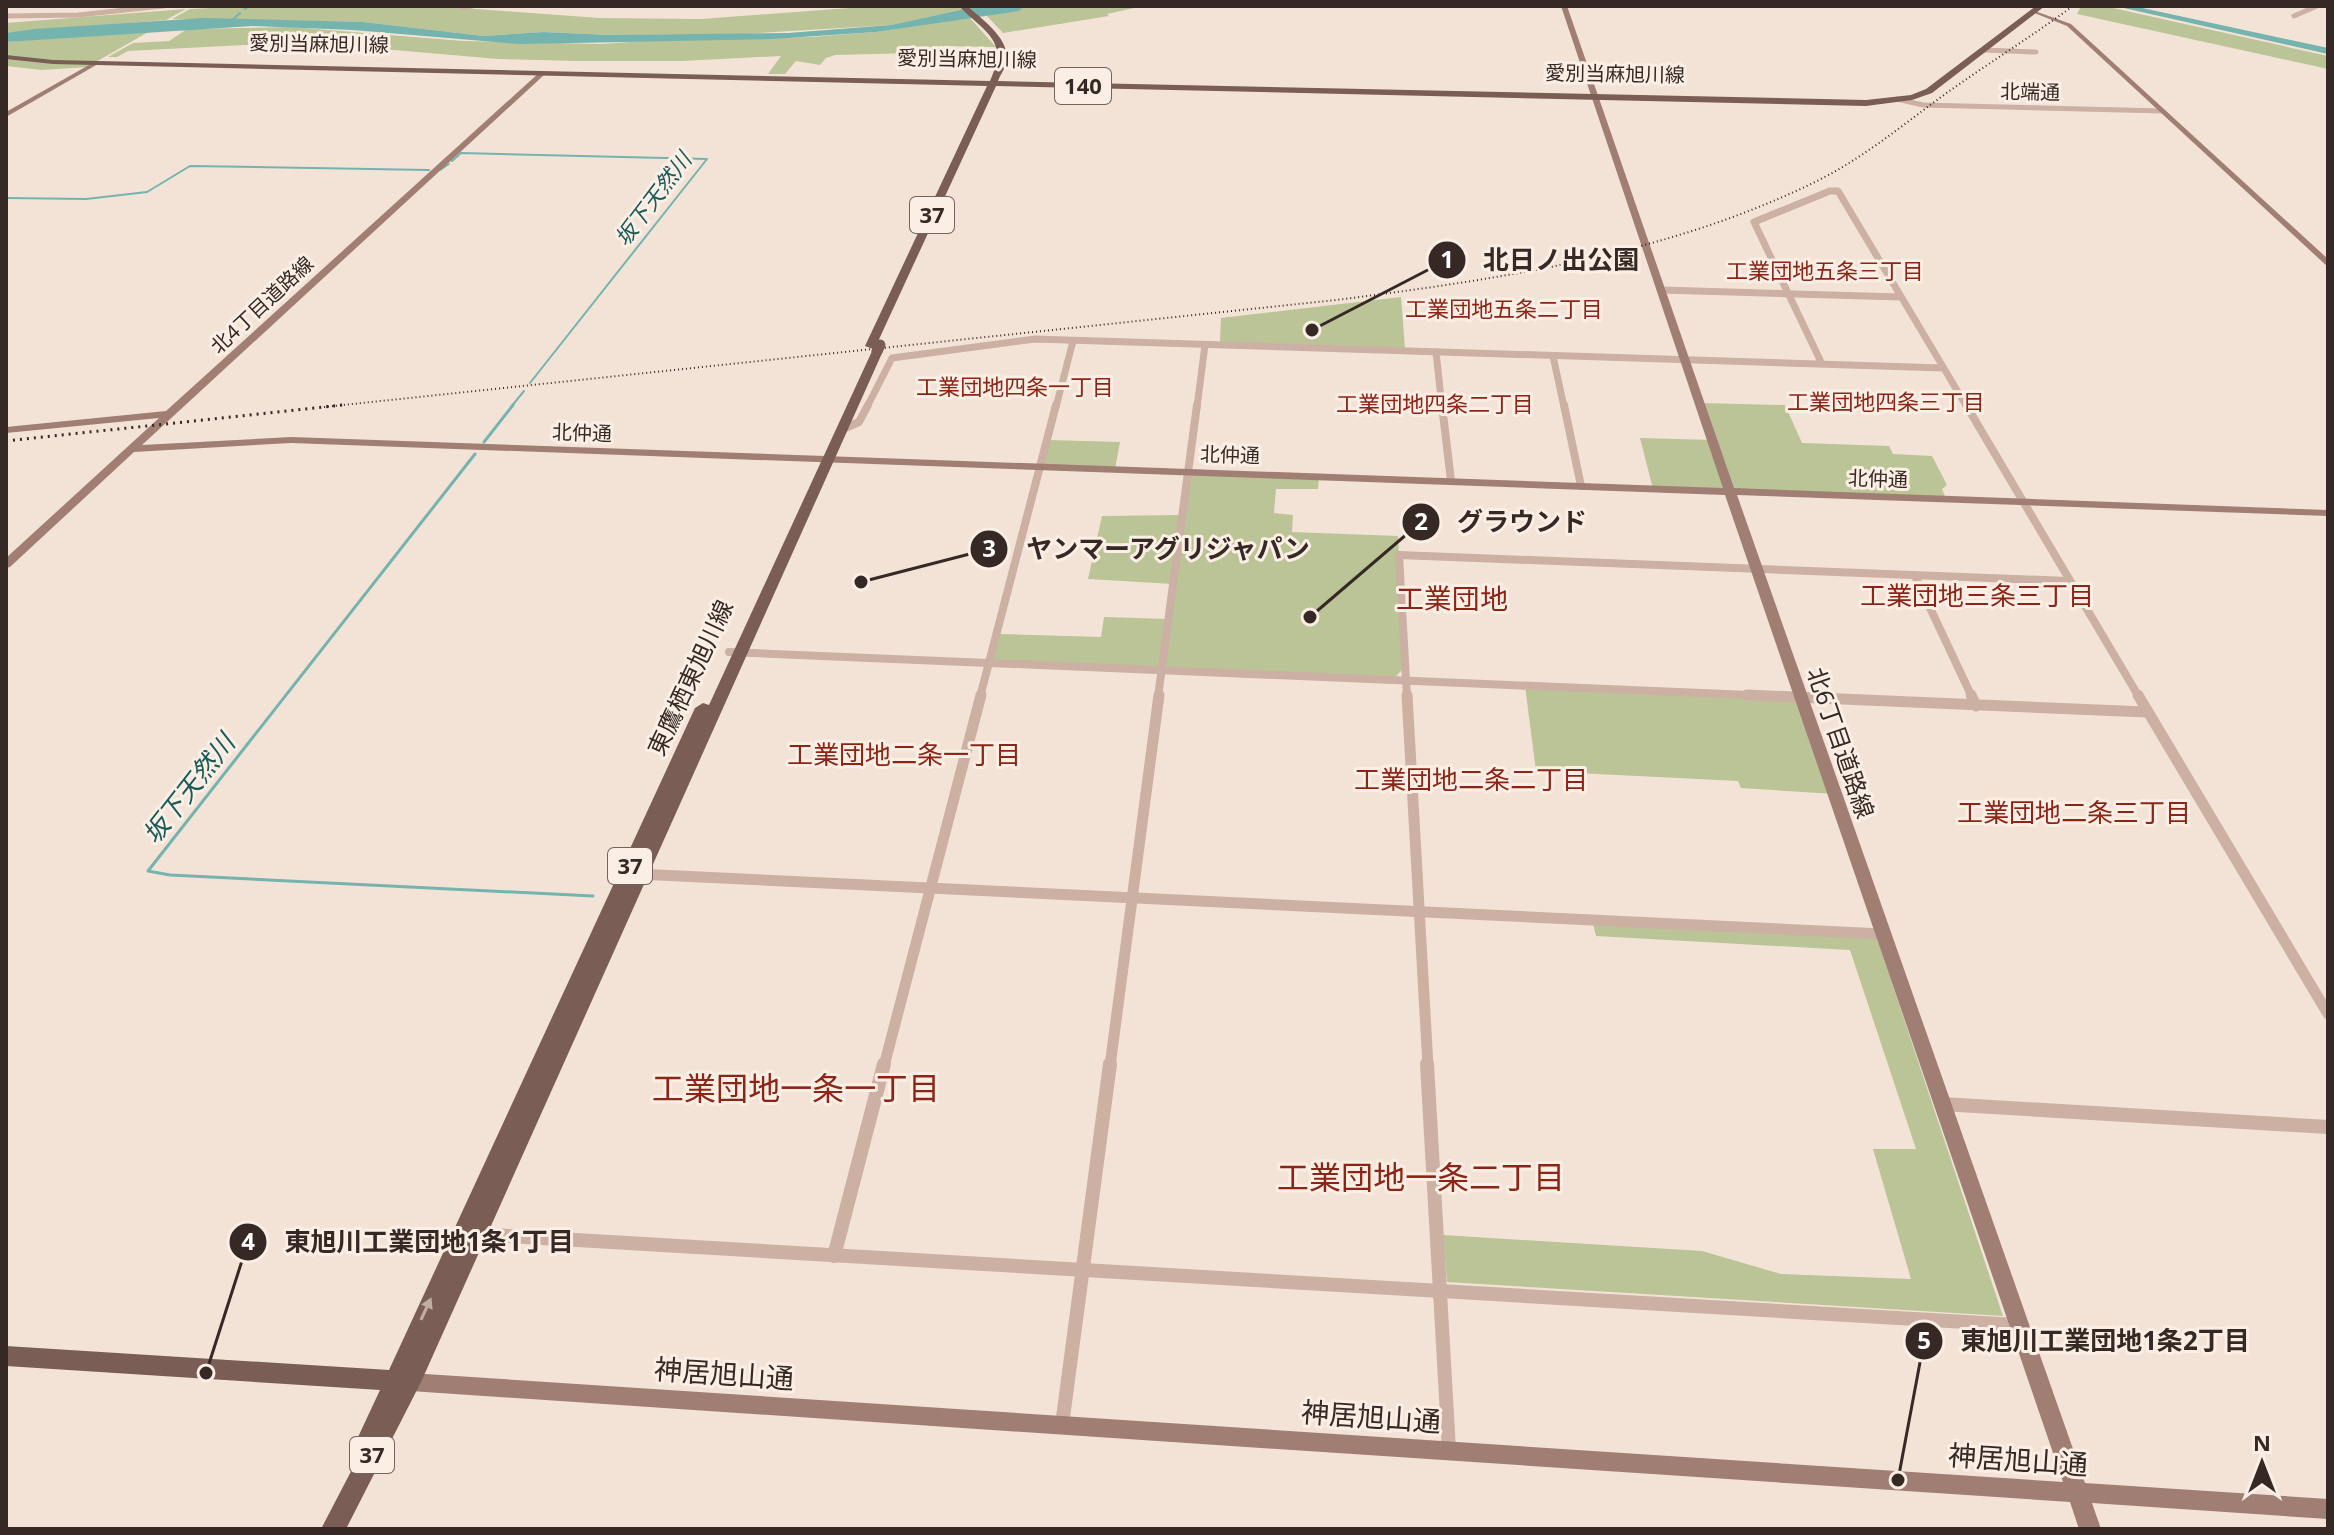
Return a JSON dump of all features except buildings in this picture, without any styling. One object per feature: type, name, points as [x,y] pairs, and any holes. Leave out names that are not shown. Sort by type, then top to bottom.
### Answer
[{"type":"main road","name":"東鷹栖東旭川線","points":[[963,6],[990,28]]},
{"type":"main road","name":"東鷹栖東旭川線","points":[[402,1381],[996,84],[1004,55],[990,28],[969,6]]},
{"type":"main road","name":"愛別当麻旭川線","points":[[8,58],[96,63],[1830,103],[1897,99],[1929,91],[2037,8]]},
{"type":"main road","name":"東鷹栖東旭川線","points":[[823,459],[843,429],[874,349]]},
{"type":"main road","points":[[6,1356],[402,1381]]},
{"type":"main road","name":"37","points":[[332,1529],[402,1381]]},
{"type":"street","points":[[6,16],[78,15],[163,6]]},
{"type":"street","points":[[462,8],[472,6]]},
{"type":"street","name":"北6丁目道路線","points":[[1564,6],[1800,697],[2090,1529]]},
{"type":"street","points":[[2294,16],[2317,6]]},
{"type":"street","points":[[2037,8],[2069,25],[2328,264]]},
{"type":"street","points":[[1984,50],[2036,52]]},
{"type":"street","points":[[6,115],[96,63]]},
{"type":"street","name":"北4丁目道路線","points":[[6,564],[541,73]]},
{"type":"street","name":"北端通","points":[[1897,99],[1923,105],[2162,111]]},
{"type":"street","points":[[1822,364],[1754,222],[1830,191],[1838,191],[2328,1014]]},
{"type":"street","points":[[1662,290],[1900,297]]},
{"type":"street","points":[[843,429],[859,422],[892,358],[1035,339],[1943,368]]},
{"type":"street","points":[[834,1256],[1073,341]]},
{"type":"street","points":[[1062,1425],[1205,345]]},
{"type":"street","points":[[1436,352],[1451,481]]},
{"type":"street","points":[[1553,356],[1581,486]]},
{"type":"street","points":[[6,430],[169,414]]},
{"type":"street","name":"北仲通","points":[[131,449],[291,440],[2328,513]]},
{"type":"street","points":[[1449,1450],[1399,555],[2069,581]]},
{"type":"street","points":[[1915,576],[1976,706]]},
{"type":"street","points":[[734,652],[2146,712]]},
{"type":"street","points":[[634,874],[1883,934]]},
{"type":"street","points":[[1942,1104],[2328,1127]]},
{"type":"street","points":[[468,1234],[2017,1325]]},
{"type":"street","name":"神居旭山通","points":[[402,1381],[2328,1509]]},
{"type":"green space","points":[[435,6],[599,18],[701,19],[876,6],[963,6],[966,9],[891,25],[743,34],[543,32],[484,36],[363,22],[172,19],[190,9]]},
{"type":"green space","points":[[1025,6],[1143,6],[1107,14],[1109,16],[1003,33],[986,15],[1019,11]]},
{"type":"green space","points":[[2081,6],[2104,6],[2328,56],[2328,69],[2077,14]]},
{"type":"green space","points":[[186,9],[166,20],[6,33],[6,23]]},
{"type":"green space","points":[[969,17],[996,47],[940,46],[916,49],[912,53],[835,55],[826,58],[820,65],[796,61],[785,74],[768,74],[781,56],[682,61],[577,61],[498,59],[348,46],[245,45],[128,51],[117,57],[108,57],[133,43],[169,41],[187,29],[291,27],[463,41],[602,44],[674,39],[812,37],[876,32]]},
{"type":"green space","points":[[150,31],[87,67],[42,70],[6,66],[6,42]]},
{"type":"green space","points":[[1401,297],[1405,348],[1220,342],[1221,318]]},
{"type":"green space","points":[[1700,403],[1785,405],[1802,443],[1889,446],[1893,454],[1932,456],[1947,485],[1942,489],[1946,499],[1653,489],[1640,438],[1713,440]]},
{"type":"green space","points":[[1048,440],[1120,442],[1115,469],[1040,467]]},
{"type":"green space","points":[[1188,472],[1319,477],[1318,489],[1276,489],[1274,513],[1293,515],[1292,532],[1398,536],[1405,667],[1392,680],[996,663],[991,657],[997,634],[1101,637],[1104,617],[1168,619],[1173,584],[1088,579],[1102,516],[1182,515]]},
{"type":"green space","points":[[1525,686],[1800,697],[1834,794],[1741,788],[1738,781],[1536,771]]},
{"type":"green space","points":[[1593,924],[1877,938],[2003,1316],[1447,1282],[1443,1235],[1702,1251],[1781,1274],[1911,1279],[1873,1149],[1916,1149],[1850,950],[1596,936]]},
{"type":"water","points":[[979,6],[1025,6],[1019,11],[876,32],[772,39],[520,44],[353,30],[252,26],[6,42],[6,33],[34,29],[204,18],[363,22],[484,36],[543,32],[610,35],[788,33],[891,25]]},
{"type":"waterway","points":[[245,9],[249,6]]},
{"type":"waterway","points":[[2120,6],[2328,51]]},
{"type":"waterway","points":[[231,21],[240,13]]},
{"type":"waterway","name":"坂下天然川","points":[[452,161],[461,153],[707,159],[530,383]]},
{"type":"waterway","name":"坂下天然川","points":[[440,170],[449,164]]},
{"type":"waterway","name":"坂下天然川","points":[[6,198],[86,199],[147,192],[190,166],[429,170]]},
{"type":"waterway","name":"坂下天然川","points":[[511,407],[524,391]]},
{"type":"waterway","name":"坂下天然川","points":[[484,442],[513,405]]},
{"type":"waterway","name":"坂下天然川","points":[[475,454],[148,871],[170,875],[593,896]]},
{"type":"railway","points":[[324,407],[1336,300],[1521,273],[1582,260],[1702,228],[1835,172],[2073,6]]},
{"type":"railway","points":[[6,441],[343,405]]},
{"type":"place","name":"北日ノ出公園","points":[[1312,330]]},
{"type":"place","name":"ヤンマーアグリジャパン","points":[[861,582]]},
{"type":"place","name":"グラウンド","points":[[1310,617]]},
{"type":"place","name":"東旭川工業団地1条1丁目","points":[[206,1373]]},
{"type":"place","name":"東旭川工業団地1条2丁目","points":[[1898,1480]]},
{"type":"district","name":"工業団地五条三丁目","points":[[1825,271]]},
{"type":"district","name":"工業団地五条二丁目","points":[[1504,309]]},
{"type":"district","name":"工業団地四条一丁目","points":[[1015,387]]},
{"type":"district","name":"工業団地四条三丁目","points":[[1886,402]]},
{"type":"district","name":"工業団地四条二丁目","points":[[1435,404]]},
{"type":"district","name":"工業団地三条三丁目","points":[[1977,596]]},
{"type":"district","name":"工業団地","points":[[1452,599]]},
{"type":"district","name":"工業団地二条一丁目","points":[[904,755]]},
{"type":"district","name":"工業団地二条二丁目","points":[[1471,780]]},
{"type":"district","name":"工業団地二条三丁目","points":[[2074,813]]},
{"type":"district","name":"工業団地一条一丁目","points":[[796,1089]]},
{"type":"district","name":"工業団地一条二丁目","points":[[1421,1178]]}]
